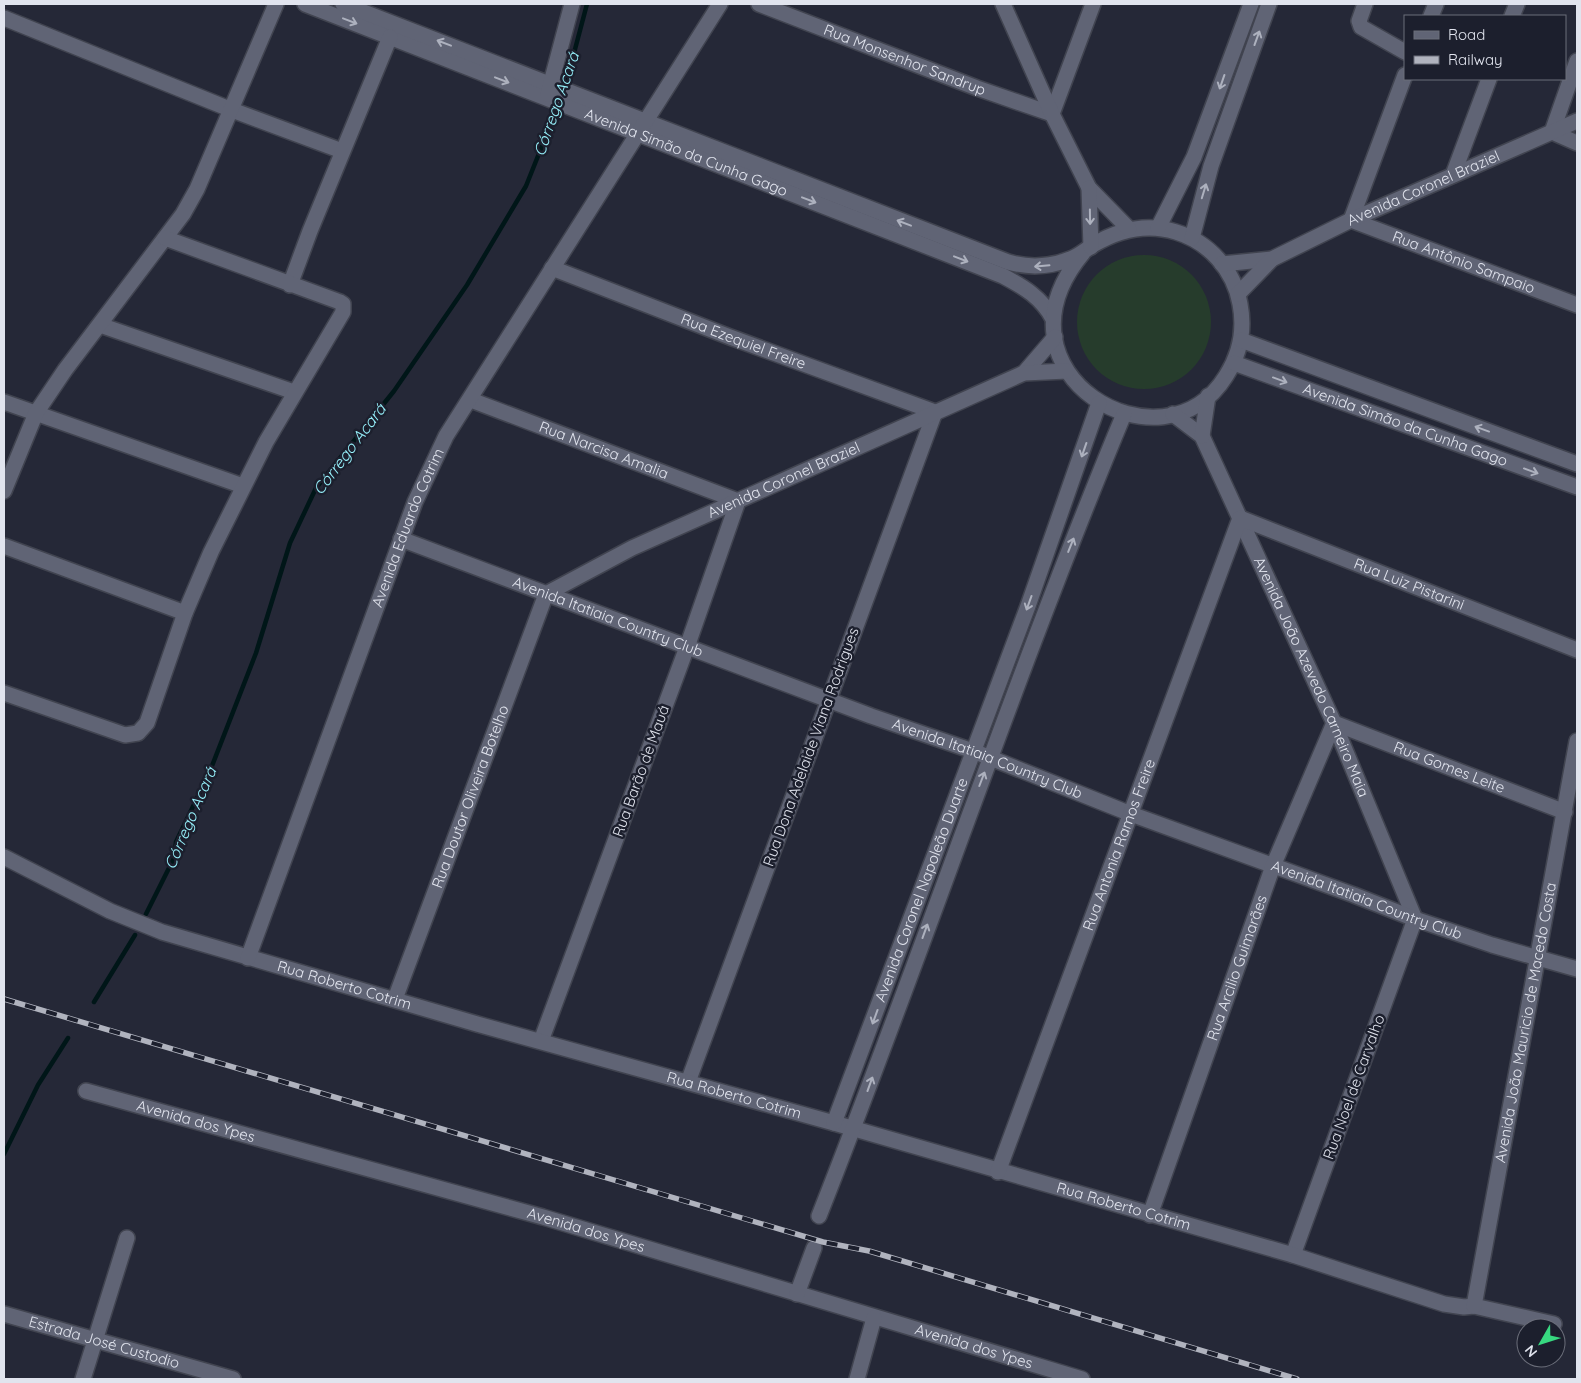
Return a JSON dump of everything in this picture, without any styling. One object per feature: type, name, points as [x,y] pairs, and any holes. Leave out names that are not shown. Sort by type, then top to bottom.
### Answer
[{"type":"street","points":[[4,490],[36,413],[183,214],[197,189],[276,4]]},
{"type":"street","name":"Avenida Simão da Cunha Gago","points":[[305,4],[390,37],[550,92],[1005,269],[1046,307],[1053,319]]},
{"type":"street","name":"Avenida Simão da Cunha Gago","points":[[343,4],[550,92]]},
{"type":"street","points":[[550,92],[572,4]]},
{"type":"street","name":"Avenida Eduardo Cotrim","points":[[248,958],[339,714],[415,502],[446,436],[471,400],[552,268],[720,4]]},
{"type":"street","name":"Rua Monsenhor Sandrup","points":[[759,4],[977,88],[1052,114]]},
{"type":"street","points":[[1002,4],[1052,114],[1089,188],[1129,229]]},
{"type":"street","points":[[1052,114],[1092,4]]},
{"type":"street","points":[[1158,228],[1194,157],[1251,4]]},
{"type":"street","points":[[1089,188],[1087,250],[1068,270],[1058,291],[1053,319],[1054,337],[1059,354],[1067,371],[1081,389],[1100,403],[1124,414],[1148,417],[1173,414],[1191,407],[1208,396],[1223,381],[1234,363],[1241,340],[1243,317],[1238,294],[1222,264],[1208,249],[1192,238],[1211,166],[1269,4]]},
{"type":"street","points":[[1365,4],[1359,21],[1361,27],[1404,51]]},
{"type":"street","points":[[4,18],[232,110],[342,151]]},
{"type":"street","points":[[290,285],[342,151],[390,37]]},
{"type":"street","points":[[1577,61],[1552,132],[1577,143]]},
{"type":"street","points":[[1350,220],[1404,78]]},
{"type":"street","points":[[1453,175],[1489,80]]},
{"type":"street","name":"Avenida Coronel Braziel","points":[[1238,294],[1272,259],[1350,220],[1577,121]]},
{"type":"street","name":"Rua Antônio Sampaio","points":[[1350,220],[1577,306]]},
{"type":"street","name":"Avenida Simão da Cunha Gago","points":[[1005,269],[1022,266],[1044,266],[1072,259],[1109,236],[1129,229],[1158,228],[1192,238]]},
{"type":"street","points":[[4,693],[126,735],[138,733],[147,724],[185,612],[243,486],[294,392],[340,320],[344,308],[340,302],[165,238]]},
{"type":"street","name":"Avenida Coronel Braziel","points":[[1222,264],[1272,259]]},
{"type":"street","name":"Rua Ezequiel Freire","points":[[552,268],[730,337],[935,412]]},
{"type":"street","points":[[100,325],[294,392]]},
{"type":"street","name":"Avenida Coronel Braziel","points":[[1024,373],[1054,337]]},
{"type":"street","name":"Avenida Simão da Cunha Gago","points":[[1241,340],[1577,464]]},
{"type":"street","name":"Avenida Simão da Cunha Gago","points":[[1234,363],[1577,487]]},
{"type":"street","points":[[1306,390],[1314,366]]},
{"type":"street","name":"Avenida Coronel Braziel","points":[[546,594],[632,548],[1024,373],[1067,371]]},
{"type":"street","points":[[1202,436],[1208,396]]},
{"type":"street","name":"Rua Narcisa Amalia","points":[[471,400],[738,501]]},
{"type":"street","points":[[4,402],[243,486]]},
{"type":"street","name":"Avenida Coronel Napoleão Duarte","points":[[834,1123],[1035,587],[1100,403]]},
{"type":"street","name":"Rua Dona Adelaide Viana Rodrigues","points":[[688,1082],[935,412]]},
{"type":"street","name":"Avenida Coronel Napoleão Duarte","points":[[819,1216],[1049,600],[1124,414]]},
{"type":"street","name":"Avenida João Azevedo Carneiro Maia","points":[[1173,414],[1202,436],[1334,723],[1415,919]]},
{"type":"street","name":"Rua Barão de Mauá","points":[[541,1041],[687,647],[738,501]]},
{"type":"street","name":"Rua Luiz Pistarini","points":[[1240,518],[1577,650]]},
{"type":"street","name":"Rua Antonia Ramos Freire","points":[[998,1172],[1240,518]]},
{"type":"street","name":"Avenida Itatiaia Country Club","points":[[401,539],[687,647],[973,751],[1131,814],[1415,919],[1536,958],[1577,969]]},
{"type":"street","points":[[4,546],[185,612]]},
{"type":"street","name":"Rua Doutor Oliveira Botelho","points":[[395,999],[546,594]]},
{"type":"street","name":"Rua Gomes Leite","points":[[1334,723],[1565,812]]},
{"type":"street","name":"Rua Arcilio Guimarães","points":[[1150,1215],[1273,866],[1334,723]]},
{"type":"street","name":"Avenida João Mauricio de Macedo Costa","points":[[1474,1306],[1577,741]]},
{"type":"street","name":"Rua Roberto Cotrim","points":[[4,857],[133,921],[248,958],[1293,1255],[1444,1304],[1464,1307],[1474,1306],[1527,1318]]},
{"type":"street","name":"Rua Noel de Carvalho","points":[[1293,1255],[1415,919]]},
{"type":"street","name":"Avenida dos Ypes","points":[[86,1091],[543,1217],[1082,1379]]},
{"type":"street","points":[[84,1379],[127,1238]]},
{"type":"street","points":[[797,1294],[814,1248]]},
{"type":"street","name":"Estrada José Custodio","points":[[4,1314],[233,1379]]},
{"type":"street","points":[[857,1379],[874,1318]]},
{"type":"green space","points":[[1144,255],[1170,260],[1192,274],[1206,296],[1211,322],[1206,348],[1192,370],[1170,384],[1144,389],[1118,384],[1096,370],[1082,348],[1077,322],[1082,296],[1096,274],[1118,260]]},
{"type":"waterway","name":"Córrego Acará","points":[[565,87],[587,4]]},
{"type":"waterway","name":"Córrego Acará","points":[[146,914],[174,858],[176,842],[210,771],[256,653],[290,543],[316,488],[394,391],[467,285],[526,186],[558,106]]},
{"type":"waterway","name":"Córrego Acará","points":[[94,1002],[135,935]]},
{"type":"waterway","name":"Córrego Acará","points":[[4,1154],[38,1085],[68,1038]]},
{"type":"railway","points":[[4,999],[823,1242],[869,1251],[1297,1379]]}]
